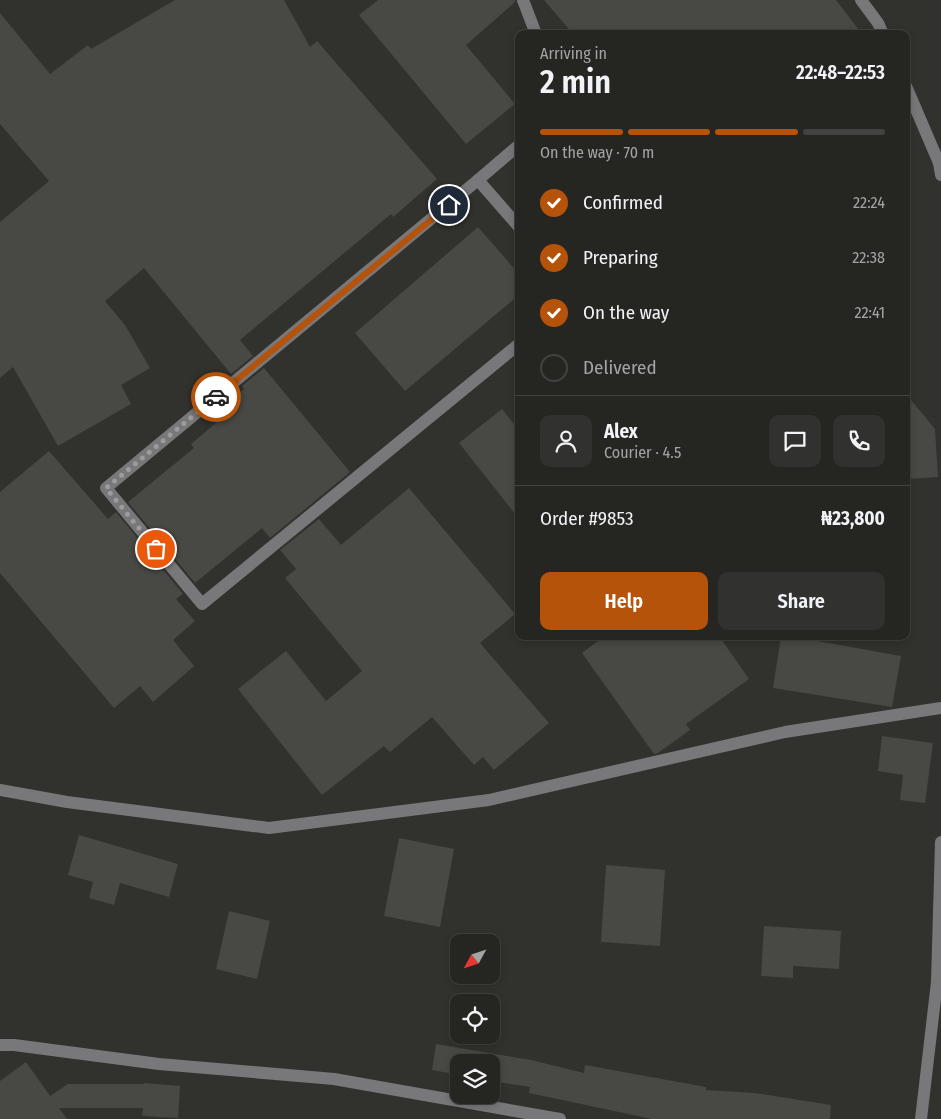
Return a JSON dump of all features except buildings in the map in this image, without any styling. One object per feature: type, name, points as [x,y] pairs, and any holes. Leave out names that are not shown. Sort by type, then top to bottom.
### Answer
[{"type":"street","points":[[524,0],[535,30]]},
{"type":"street","points":[[861,0],[881,30]]},
{"type":"street","points":[[910,95],[939,164],[941,175]]},
{"type":"street","points":[[515,148],[106,488],[202,604],[515,347]]},
{"type":"street","points":[[478,180],[515,222]]},
{"type":"street","points":[[0,790],[67,802],[269,828],[490,800],[785,732],[941,708]]},
{"type":"street","points":[[921,1119],[937,982],[941,842]]},
{"type":"street","points":[[0,1045],[14,1045],[159,1064],[334,1079],[560,1119]]},
{"type":"way so far","points":[[156,549],[106,488],[216,397]]},
{"type":"route","points":[[216,397],[449,205]]}]
